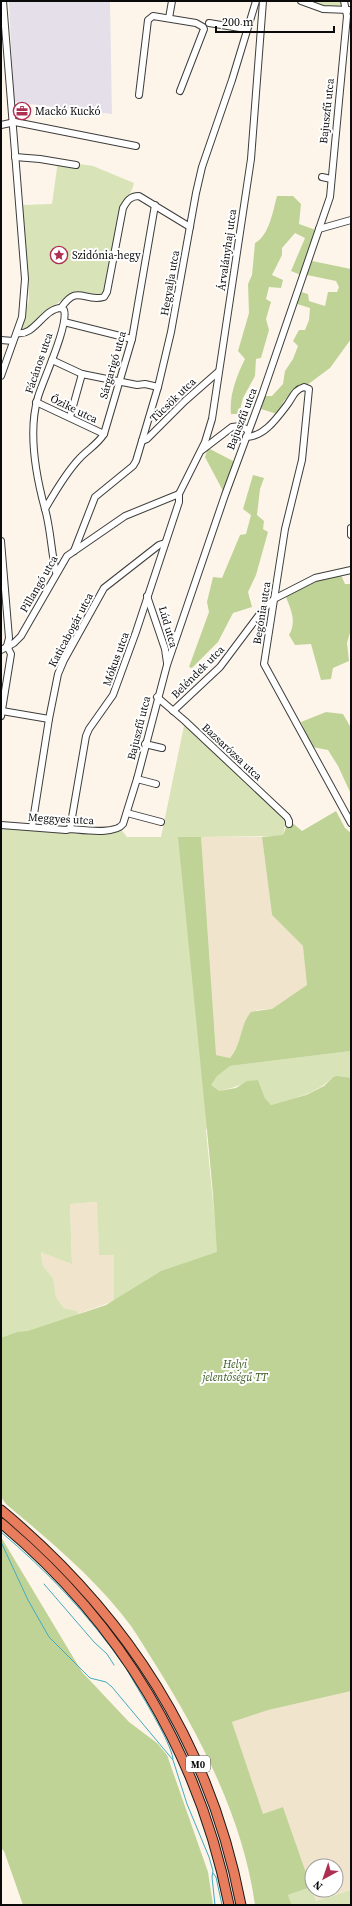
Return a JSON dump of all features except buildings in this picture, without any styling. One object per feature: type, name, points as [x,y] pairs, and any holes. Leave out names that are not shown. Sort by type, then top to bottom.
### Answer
[{"type":"highway","name":"M0","points":[[1,1510],[50,1554],[91,1596],[123,1637],[157,1686],[182,1730],[212,1800],[228,1849],[241,1905]]},
{"type":"highway","name":"M0","points":[[1,1523],[50,1567],[86,1606],[109,1634],[138,1676],[171,1735],[194,1784],[217,1850],[230,1905]]},
{"type":"street","points":[[1,376],[16,333],[23,307],[26,278],[3,1]]},
{"type":"street","points":[[169,18],[172,1]]},
{"type":"street","name":"Hegyalja utca","points":[[74,551],[95,497],[133,466],[142,441],[158,387],[171,332],[202,167],[232,80],[246,29],[256,1]]},
{"type":"street","name":"Árvalányhaj utca","points":[[178,494],[201,451],[212,419],[251,159],[263,1]]},
{"type":"street","points":[[301,1],[324,9],[349,10]]},
{"type":"street","points":[[344,1],[349,10]]},
{"type":"street","name":"Bajuszfű utca","points":[[120,828],[127,813],[137,779],[157,697],[167,665],[330,197],[349,10]]},
{"type":"street","points":[[139,95],[148,20],[153,16],[196,23],[204,29],[180,91]]},
{"type":"street","points":[[209,22],[246,29]]},
{"type":"street","points":[[1,69],[8,69]]},
{"type":"street","points":[[1,125],[12,123],[136,146]]},
{"type":"street","points":[[15,158],[40,159],[76,165]]},
{"type":"street","points":[[322,177],[331,179]]},
{"type":"street","points":[[61,308],[70,296],[76,294],[99,298],[104,297],[107,292],[123,208],[128,199],[138,196],[190,227]]},
{"type":"street","name":"Sárgarigó utca","points":[[45,510],[55,492],[79,458],[100,440],[104,434],[132,339],[155,205]]},
{"type":"street","points":[[319,229],[351,220]]},
{"type":"street","name":"Fácános utca","points":[[16,333],[26,332],[55,310],[61,308],[65,314],[64,322],[52,360],[36,402],[34,460],[56,572]]},
{"type":"street","points":[[64,322],[132,339]]},
{"type":"street","points":[[1,340],[13,341]]},
{"type":"street","points":[[52,360],[82,374],[119,382],[158,387]]},
{"type":"street","name":"Tücsök utca","points":[[142,441],[148,439],[185,401],[218,372]]},
{"type":"street","points":[[70,417],[82,374]]},
{"type":"street","name":"Begónia utca","points":[[246,437],[257,436],[262,433],[282,412],[295,391],[307,387],[309,391],[302,460],[285,529],[264,664],[351,823]]},
{"type":"street","name":"Őzike utca","points":[[36,402],[104,434]]},
{"type":"street","points":[[201,451],[232,427],[240,426],[248,430]]},
{"type":"street","name":"Pillangó utca","points":[[1,650],[17,641],[25,631],[66,556],[125,516],[178,494]]},
{"type":"street","name":"Mókus utca","points":[[70,829],[86,736],[113,695],[136,632],[179,502],[178,494]]},
{"type":"street","points":[[351,528],[351,535]]},
{"type":"street","points":[[1,541],[4,605],[9,638],[8,646],[11,654],[2,713],[49,719]]},
{"type":"street","name":"Katicabogár utca","points":[[32,827],[49,719],[58,674],[64,660],[104,588],[159,545],[165,543]]},
{"type":"street","name":"Beléndek utca","points":[[173,711],[220,667],[262,611],[274,599],[315,578],[351,570]]},
{"type":"street","name":"Lúd utca","points":[[147,596],[163,642],[167,665]]},
{"type":"street","name":"Bazsarózsa utca","points":[[157,697],[287,817],[289,824]]},
{"type":"street","points":[[145,744],[162,748]]},
{"type":"street","points":[[137,779],[156,784]]},
{"type":"street","points":[[127,813],[161,822]]},
{"type":"street","name":"Meggyes utca","points":[[1,825],[66,830],[112,831],[120,828]]},
{"type":"shaded area","points":[[9,1],[110,1],[112,114],[14,102]]},
{"type":"shaded area","points":[[201,837],[262,837],[272,915],[303,946],[307,985],[272,1009],[257,1010],[244,1023],[240,1041],[230,1058],[216,1055]]},
{"type":"shaded area","points":[[98,1202],[99,1255],[114,1255],[114,1301],[78,1314],[77,1311],[64,1308],[56,1297],[53,1278],[43,1266],[41,1251],[72,1263],[70,1204]]},
{"type":"shaded area","points":[[351,1691],[351,1890],[344,1892],[344,1858],[304,1858],[304,1867],[283,1807],[263,1815],[232,1722],[268,1710]]},
{"type":"shaded area","points":[[315,1898],[326,1898],[316,1901]]},
{"type":"green space","points":[[305,1],[342,1],[344,7],[327,8]]},
{"type":"green space","points":[[58,161],[93,166],[134,183],[132,190],[122,207],[107,292],[99,295],[84,292],[74,293],[60,301],[27,328],[20,330],[29,300],[22,205],[52,204]]},
{"type":"green space","points":[[277,196],[293,196],[301,204],[299,224],[316,230],[301,275],[291,271],[305,238],[295,233],[282,248],[282,255],[272,275],[283,280],[281,288],[269,287],[266,299],[271,302],[266,319],[269,330],[261,358],[256,359],[255,376],[243,398],[239,414],[231,414],[232,392],[245,359],[238,351],[249,313],[248,284],[252,275],[255,243],[260,240],[267,229]]},
{"type":"green space","points":[[312,261],[351,269],[351,339],[330,368],[307,385],[294,390],[284,401],[277,414],[261,409],[265,396],[272,396],[283,384],[285,371],[293,359],[298,346],[293,341],[299,330],[305,330],[309,320],[310,308],[297,304],[301,292],[308,294],[309,301],[325,306],[328,292],[337,292],[339,287],[336,281],[307,275]]},
{"type":"green space","points":[[208,448],[235,462],[223,491],[205,457]]},
{"type":"green space","points":[[253,475],[264,478],[260,489],[257,515],[264,521],[263,529],[268,532],[256,575],[248,592],[252,607],[233,613],[218,642],[192,668],[189,667],[209,612],[207,602],[213,577],[222,578],[240,535],[246,534],[251,515],[243,509]]},
{"type":"green space","points":[[341,575],[345,584],[351,584],[351,629],[347,643],[349,661],[333,668],[331,679],[321,680],[311,644],[295,645],[289,635],[293,621],[286,597],[311,583]]},
{"type":"green space","points":[[326,712],[343,714],[351,728],[351,794],[338,766],[328,750],[312,747],[301,722]]},
{"type":"green space","name":"Helyi jelentőségű TT","points":[[185,721],[286,820],[283,836],[201,837],[216,1055],[225,1069],[230,1066],[351,1051],[351,1087],[333,1077],[312,1092],[271,1105],[265,1098],[258,1080],[249,1082],[223,1090],[206,1130],[215,1224],[208,1135],[351,1473],[351,1691],[268,1710],[232,1721],[113,1306],[161,1271],[114,1301],[114,1255],[99,1255],[97,1202],[70,1204],[72,1264],[41,1252],[43,1266],[53,1278],[56,1297],[64,1308],[77,1311],[78,1314],[83,1313],[137,1618],[1,1491],[1,825],[39,828],[120,828],[127,837],[161,837]]},
{"type":"green space","name":"Helyi jelentőségű TT","points":[[336,811],[345,828],[351,833],[351,1051],[230,1066],[217,1076],[211,1085],[219,1091],[236,1088],[247,1081],[258,1080],[265,1098],[271,1105],[306,1095],[324,1086],[333,1077],[337,1076],[351,1078],[351,1691],[268,1710],[232,1722],[263,1814],[283,1807],[304,1867],[304,1889],[288,1895],[292,1905],[255,1905],[241,1843],[231,1812],[204,1751],[157,1667],[131,1626],[103,1592],[56,1546],[6,1504],[1,1497],[1,1338],[17,1332],[28,1331],[106,1305],[161,1271],[217,1252],[213,1191],[178,837],[201,837],[216,1055],[230,1058],[237,1046],[247,1017],[251,1012],[272,1009],[307,985],[303,946],[272,915],[262,837],[283,835],[289,820],[302,831]]},
{"type":"green space","points":[[283,836],[351,1024],[236,1049],[244,1023],[251,1012],[272,1009],[307,985],[303,946]]},
{"type":"green space","points":[[1,1537],[82,1672],[129,1722],[157,1743],[167,1755],[208,1872],[213,1905],[23,1905],[4,1851],[1,1848]]},
{"type":"green space","points":[[304,1889],[304,1898],[315,1898],[316,1901],[326,1898],[344,1898],[344,1892],[351,1890],[351,1905],[292,1905],[288,1895]]},
{"type":"waterway","points":[[1,1532],[35,1562],[66,1594],[96,1628],[123,1664]]},
{"type":"waterway","points":[[1,1542],[28,1600],[49,1637],[90,1678],[106,1682],[112,1687],[173,1760],[187,1804],[209,1857],[213,1871],[212,1877],[215,1905]]},
{"type":"waterway","points":[[44,1584],[94,1642],[107,1654],[114,1665]]},
{"type":"waterway","points":[[127,1670],[160,1728],[171,1751],[173,1759]]},
{"type":"waterway","points":[[213,1873],[216,1877],[222,1905]]},
{"type":"place","name":"Mackó Kuckó","points":[[22,111]]},
{"type":"place","name":"Szidónia-hegy","points":[[59,255]]}]
